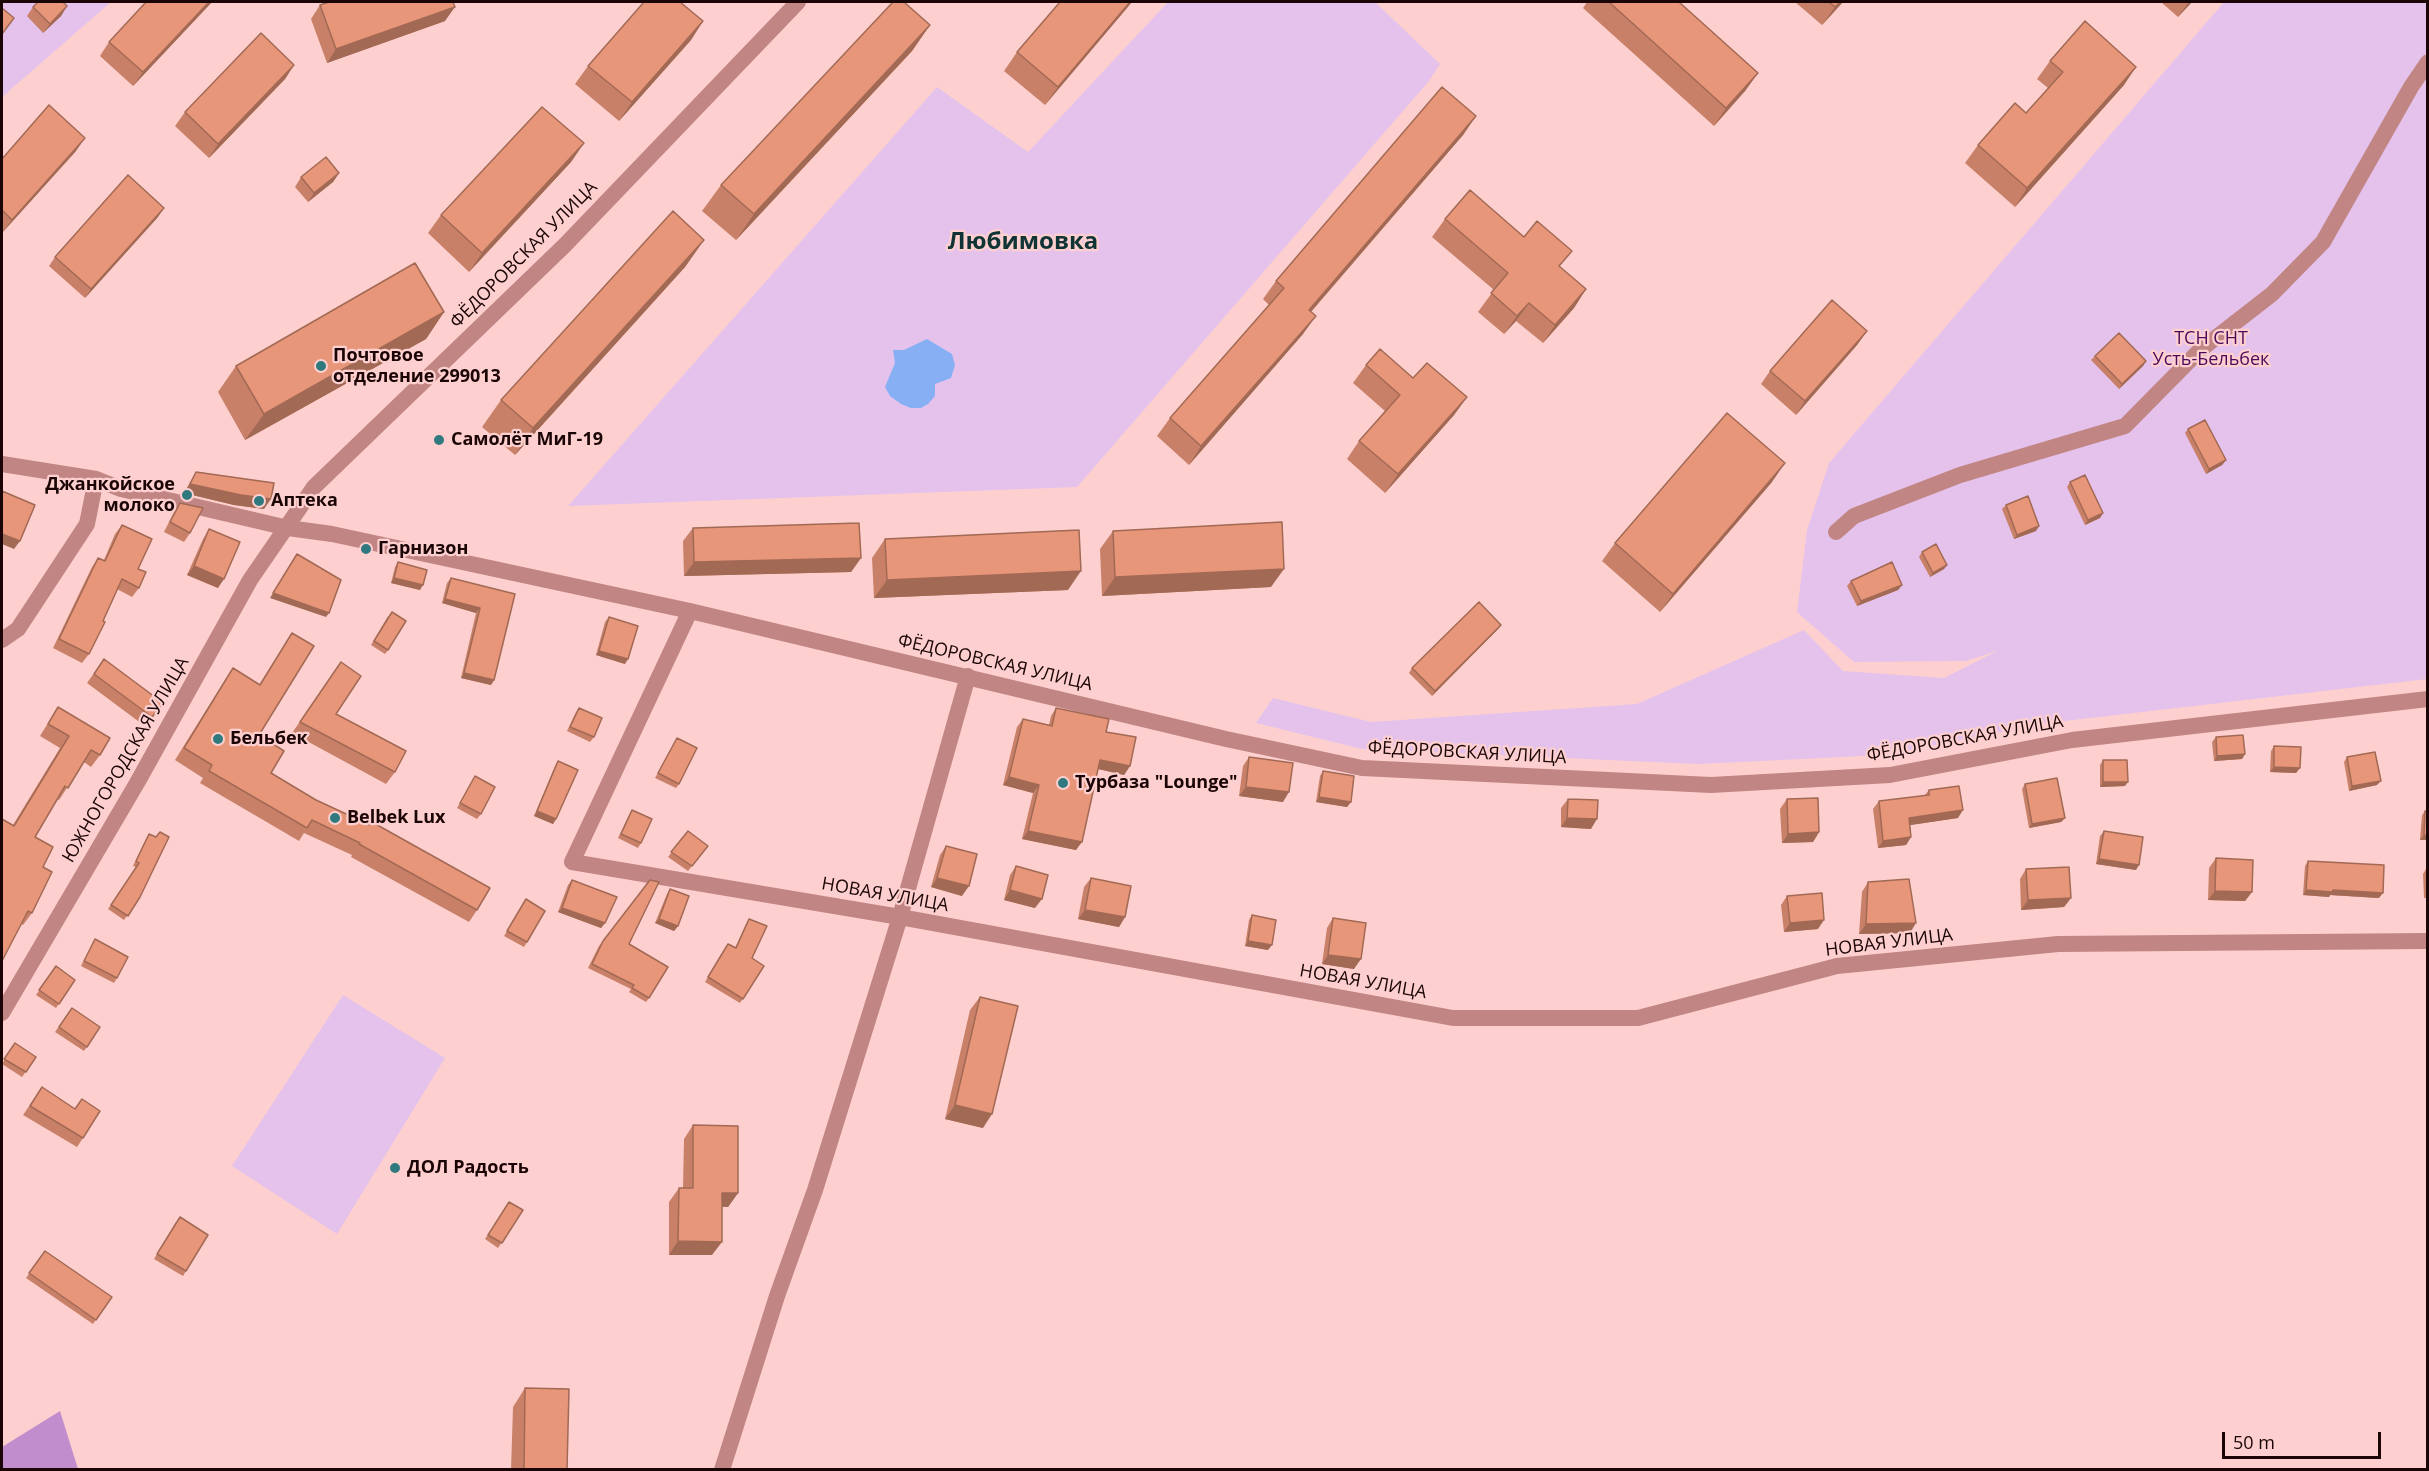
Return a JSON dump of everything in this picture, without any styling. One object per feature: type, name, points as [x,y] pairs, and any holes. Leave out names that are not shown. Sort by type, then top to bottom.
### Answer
[{"type":"street","name":"ФЁДОРОВСКАЯ УЛИЦА","points":[[798,2],[565,245],[314,488],[288,528],[333,534],[690,610],[1226,739],[1362,768],[1711,785],[1890,775],[2072,740],[2427,699]]},
{"type":"street","points":[[1836,532],[1854,516],[1960,475],[2125,426],[2200,350],[2272,294],[2323,242],[2427,62]]},
{"type":"street","points":[[2,464],[96,479],[121,489],[288,528]]},
{"type":"street","points":[[2,640],[18,628],[87,524],[96,479]]},
{"type":"street","name":"ЮЖНОГОРОДСКАЯ УЛИЦА","points":[[2,1013],[137,783],[250,580],[288,528]]},
{"type":"street","name":"НОВАЯ УЛИЦА","points":[[690,610],[572,862],[900,917],[1453,1018],[1638,1018],[1837,966],[2058,944],[2427,941]]},
{"type":"street","points":[[722,1470],[777,1296],[815,1190],[900,917],[968,676]]},
{"type":"green space","points":[[2,2],[111,2],[2,97]]},
{"type":"green space","points":[[1168,2],[1375,2],[1440,64],[1429,81],[1077,487],[568,506],[937,87],[1028,152]]},
{"type":"green space","name":"ТСН СНТ Усть-Бельбек","points":[[2224,2],[2427,2],[2427,679],[2047,723],[1885,755],[1698,764],[1362,749],[1256,723],[1273,698],[1371,722],[1637,704],[1804,630],[1843,671],[1944,678],[1997,651],[1966,661],[1854,662],[1797,612],[1807,530],[1829,463]]},
{"type":"green space","points":[[343,995],[445,1058],[337,1234],[232,1166]]},
{"type":"shaded area","points":[[60,1411],[78,1469],[2,1469],[2,1447]]},
{"type":"water","points":[[927,339],[952,354],[955,365],[951,378],[935,384],[935,396],[928,404],[921,408],[911,408],[890,396],[885,387],[895,363],[893,350],[904,350]]},
{"type":"building","points":[[38,2],[63,2],[67,6],[50,24],[33,7]]},
{"type":"building","points":[[146,2],[209,2],[143,72],[109,42]]},
{"type":"building","points":[[329,2],[453,2],[455,7],[336,49],[320,5]]},
{"type":"building","points":[[644,2],[680,2],[703,21],[632,102],[588,66]]},
{"type":"building","points":[[893,2],[904,2],[930,25],[754,214],[721,185]]},
{"type":"building","points":[[1060,2],[1130,2],[1058,87],[1017,52]]},
{"type":"building","points":[[1609,2],[1679,2],[1758,73],[1726,108]]},
{"type":"building","points":[[1829,2],[1840,2],[1835,7]]},
{"type":"building","points":[[2,8],[14,18],[2,34]]},
{"type":"building","points":[[2085,21],[2136,67],[2027,188],[1978,145],[2015,103],[2026,113],[2063,72],[2050,61]]},
{"type":"building","points":[[261,33],[294,65],[218,144],[185,112]]},
{"type":"building","points":[[1442,87],[1476,116],[1309,310],[1316,316],[1201,446],[1170,418],[1284,288],[1276,281]]},
{"type":"building","points":[[49,105],[85,138],[12,220],[2,210],[2,159]]},
{"type":"building","points":[[542,107],[584,143],[482,253],[441,215]]},
{"type":"building","points":[[326,157],[339,173],[314,193],[301,177]]},
{"type":"building","points":[[128,175],[164,208],[91,289],[55,257]]},
{"type":"building","points":[[1470,190],[1524,237],[1537,221],[1572,251],[1559,266],[1586,289],[1555,325],[1529,303],[1517,316],[1491,293],[1508,273],[1445,219]]},
{"type":"building","points":[[673,211],[704,240],[533,428],[501,400]]},
{"type":"building","name":"Почтовое отделение 299013","points":[[415,263],[444,312],[264,414],[236,366]]},
{"type":"building","points":[[1832,300],[1867,331],[1805,401],[1770,371]]},
{"type":"building","points":[[2119,333],[2146,361],[2122,384],[2095,356]]},
{"type":"building","points":[[1380,349],[1413,378],[1427,363],[1467,397],[1398,474],[1359,441],[1400,395],[1366,365]]},
{"type":"building","points":[[1727,413],[1785,463],[1673,594],[1615,543]]},
{"type":"building","points":[[2205,420],[2226,460],[2209,469],[2188,429]]},
{"type":"building","points":[[196,472],[274,483],[271,499],[190,484]]},
{"type":"building","points":[[2085,475],[2103,513],[2088,520],[2070,482]]},
{"type":"building","points":[[2,491],[35,505],[20,541],[2,534]]},
{"type":"building","points":[[2028,496],[2039,526],[2017,535],[2006,505]]},
{"type":"building","points":[[180,503],[203,508],[190,533],[170,522]]},
{"type":"building","points":[[1282,522],[1284,569],[1115,577],[1113,531]]},
{"type":"building","points":[[859,523],[861,558],[694,562],[693,528]]},
{"type":"building","points":[[122,525],[152,539],[138,569],[146,572],[139,588],[122,579],[89,654],[59,639],[98,558],[105,561]]},
{"type":"building","points":[[209,529],[240,542],[224,579],[194,566]]},
{"type":"building","points":[[1079,530],[1081,571],[887,580],[885,539]]},
{"type":"building","points":[[1936,544],[1947,565],[1933,573],[1922,552]]},
{"type":"building","points":[[297,554],[341,580],[329,613],[273,593]]},
{"type":"building","points":[[398,562],[427,570],[423,585],[394,578]]},
{"type":"building","points":[[1892,562],[1902,585],[1861,601],[1851,581]]},
{"type":"building","points":[[451,578],[515,594],[494,680],[464,673],[480,608],[445,599]]},
{"type":"building","points":[[1479,602],[1501,625],[1435,691],[1412,668]]},
{"type":"building","points":[[392,612],[406,621],[388,650],[374,641]]},
{"type":"building","points":[[609,617],[638,626],[628,659],[599,651]]},
{"type":"building","points":[[292,633],[314,646],[259,735],[284,751],[271,773],[316,800],[370,825],[372,822],[490,888],[477,910],[360,843],[312,820],[307,828],[209,771],[212,765],[184,748],[233,668],[260,685]]},
{"type":"building","points":[[104,659],[163,703],[152,717],[94,674]]},
{"type":"building","points":[[341,662],[361,676],[336,714],[406,751],[395,772],[300,722]]},
{"type":"building","points":[[58,707],[110,738],[100,755],[91,750],[68,788],[65,786],[35,837],[53,847],[43,867],[52,872],[32,913],[28,911],[2,961],[2,819],[14,826],[69,736],[48,724]]},
{"type":"building","points":[[579,708],[602,718],[594,737],[570,727]]},
{"type":"building","name":"Турбаза \"Lounge\"","points":[[1056,708],[1109,719],[1106,732],[1136,737],[1130,766],[1100,760],[1082,842],[1028,831],[1039,785],[1009,777],[1023,719],[1052,726]]},
{"type":"building","points":[[2243,735],[2245,754],[2217,756],[2216,737]]},
{"type":"building","points":[[677,738],[697,748],[679,784],[658,773]]},
{"type":"building","points":[[2274,746],[2301,747],[2300,768],[2274,767]]},
{"type":"building","points":[[2375,752],[2381,781],[2352,786],[2347,757]]},
{"type":"building","points":[[1249,757],[1293,763],[1289,792],[1246,787]]},
{"type":"building","points":[[2103,760],[2127,760],[2128,782],[2103,782]]},
{"type":"building","points":[[558,761],[578,770],[556,819],[537,811]]},
{"type":"building","points":[[1323,771],[1354,776],[1351,802],[1319,797]]},
{"type":"building","points":[[475,776],[495,787],[481,814],[460,803]]},
{"type":"building","points":[[2057,778],[2065,818],[2032,824],[2025,784]]},
{"type":"building","points":[[1959,786],[1963,810],[1909,818],[1911,837],[1883,841],[1879,801],[1929,795],[1929,790]]},
{"type":"building","points":[[1818,798],[1819,832],[1788,834],[1787,799]]},
{"type":"building","points":[[1568,799],[1598,800],[1597,819],[1567,818]]},
{"type":"building","points":[[632,810],[652,819],[641,843],[621,834]]},
{"type":"building","points":[[2425,811],[2427,811],[2427,835],[2424,835]]},
{"type":"building","points":[[688,831],[708,846],[692,866],[671,852]]},
{"type":"building","points":[[2104,831],[2143,837],[2139,865],[2099,859]]},
{"type":"building","points":[[160,832],[169,837],[140,897],[128,916],[111,905],[139,863],[136,861],[149,834],[156,837]]},
{"type":"building","points":[[946,846],[977,854],[969,886],[937,878]]},
{"type":"building","points":[[2216,858],[2253,860],[2252,892],[2215,891]]},
{"type":"building","points":[[2308,861],[2384,865],[2383,893],[2306,890]]},
{"type":"building","points":[[1016,866],[1048,875],[1042,899],[1010,890]]},
{"type":"building","points":[[2069,867],[2071,898],[2028,900],[2026,869]]},
{"type":"building","points":[[1091,878],[1131,886],[1125,917],[1085,910]]},
{"type":"building","points":[[1909,879],[1916,923],[1866,924],[1868,882]]},
{"type":"building","points":[[572,880],[617,897],[605,923],[562,908]]},
{"type":"building","points":[[650,880],[659,882],[629,944],[668,967],[649,998],[632,988],[634,985],[592,964],[603,941]]},
{"type":"building","points":[[670,889],[689,896],[678,926],[659,919]]},
{"type":"building","points":[[1822,893],[1824,920],[1790,923],[1787,896]]},
{"type":"building","points":[[526,899],[545,911],[527,942],[507,931]]},
{"type":"building","points":[[1252,915],[1276,920],[1272,945],[1248,941]]},
{"type":"building","points":[[1333,918],[1366,923],[1361,959],[1328,955]]},
{"type":"building","points":[[749,919],[767,926],[752,958],[764,966],[743,999],[708,977],[728,944],[736,948]]},
{"type":"building","points":[[95,939],[128,957],[117,978],[84,961]]},
{"type":"building","points":[[56,966],[75,980],[59,1004],[39,990]]},
{"type":"building","points":[[980,997],[1018,1006],[992,1114],[955,1105]]},
{"type":"building","points":[[72,1008],[100,1027],[87,1047],[59,1027]]},
{"type":"building","points":[[15,1043],[36,1057],[26,1072],[4,1059]]},
{"type":"building","points":[[42,1087],[75,1109],[82,1099],[100,1111],[83,1138],[30,1106]]},
{"type":"building","points":[[693,1125],[738,1126],[738,1193],[722,1193],[722,1242],[678,1241],[679,1188],[693,1188]]},
{"type":"building","points":[[509,1202],[523,1210],[502,1243],[488,1235]]},
{"type":"building","points":[[180,1217],[208,1235],[186,1271],[157,1254]]},
{"type":"building","points":[[45,1251],[112,1297],[96,1320],[29,1273]]},
{"type":"building","points":[[525,1388],[569,1389],[567,1470],[524,1470]]},
{"type":"place","name":"Почтовое отделение 299013","points":[[321,366]]},
{"type":"place","name":"Самолёт МиГ-19","points":[[439,440]]},
{"type":"place","name":"Джанкойское молоко","points":[[187,495]]},
{"type":"place","name":"Аптека","points":[[259,501]]},
{"type":"place","name":"Гарнизон","points":[[366,549]]},
{"type":"place","name":"Бельбек","points":[[218,739]]},
{"type":"place","name":"Турбаза \"Lounge\"","points":[[1063,783]]},
{"type":"place","name":"Belbek Lux","points":[[335,818]]},
{"type":"place","name":"ДОЛ Радость","points":[[395,1168]]},
{"type":"district","name":"Любимовка","points":[[1023,242]]}]
